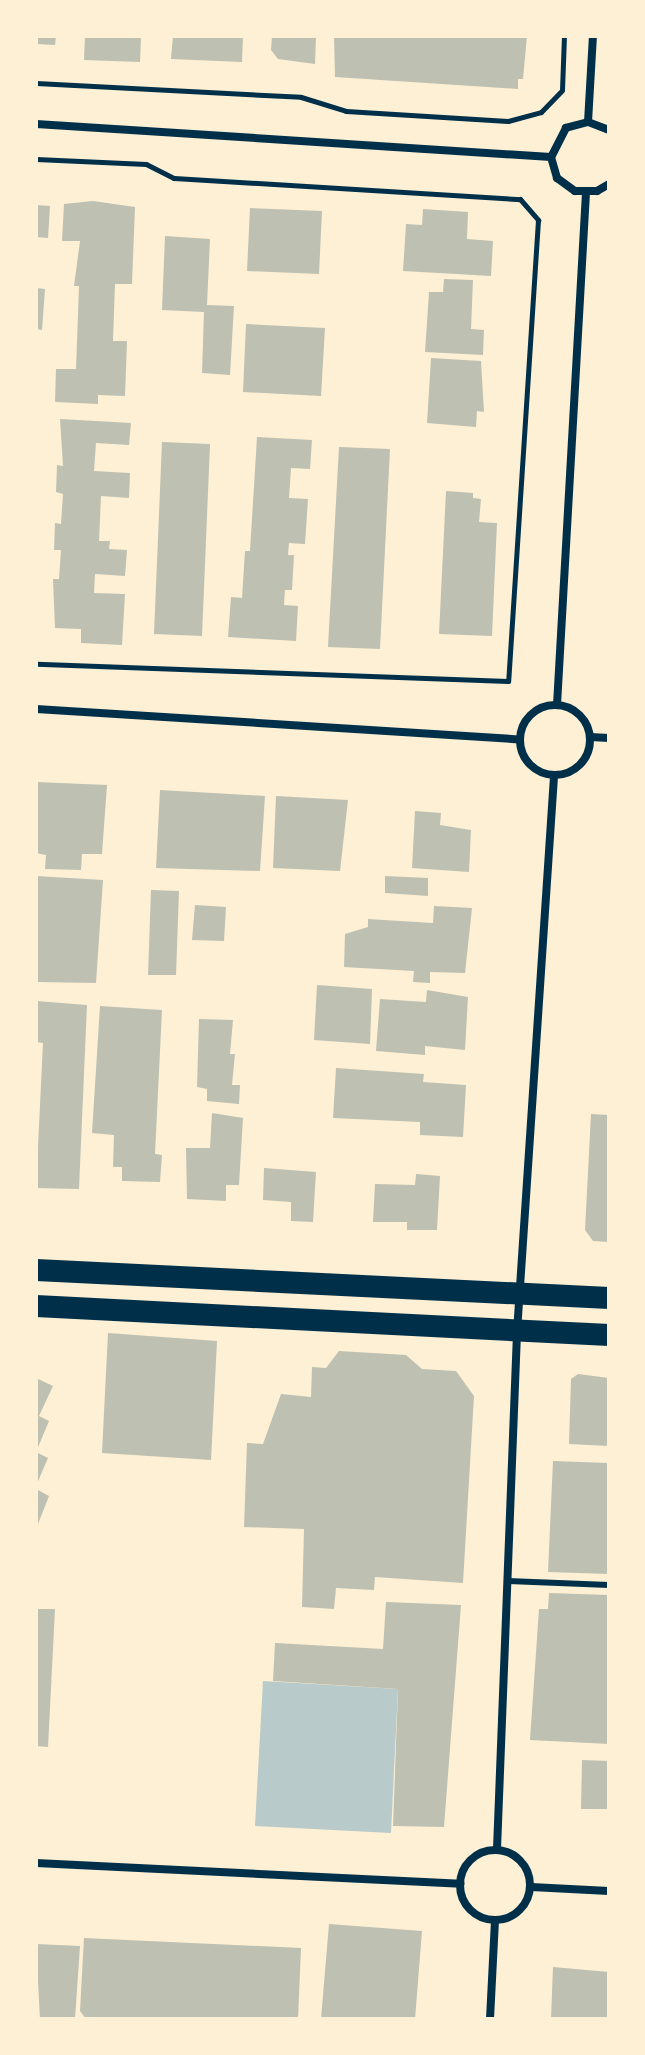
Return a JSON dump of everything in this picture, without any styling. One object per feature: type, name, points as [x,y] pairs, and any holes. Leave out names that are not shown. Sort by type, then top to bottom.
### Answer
[{"type":"highway","points":[[36,1270],[609,1298]]},
{"type":"highway","points":[[36,1306],[609,1335]]},
{"type":"street","points":[[588,122],[593,36]]},
{"type":"street","points":[[609,130],[588,122],[566,128],[551,157],[557,178],[586,192],[609,184]]},
{"type":"street","points":[[36,124],[551,157]]},
{"type":"street","points":[[557,705],[586,192]]},
{"type":"street","points":[[557,705],[583,718],[590,737],[584,760],[554,776],[533,768],[519,739],[527,718],[557,705]]},
{"type":"street","points":[[36,709],[519,739]]},
{"type":"street","points":[[590,737],[609,738]]},
{"type":"street","points":[[497,1849],[517,1332],[554,776]]},
{"type":"street","points":[[497,1849],[525,1866],[531,1887],[515,1914],[495,1920],[466,1905],[460,1884],[476,1856],[497,1849]]},
{"type":"street","points":[[36,1863],[460,1884]]},
{"type":"street","points":[[531,1887],[609,1891]]},
{"type":"street","points":[[490,2019],[495,1920]]},
{"type":"lane","points":[[507,1581],[609,1585]]},
{"type":"path","points":[[36,83],[301,97],[346,111],[508,121],[541,112],[562,90],[564,36]]},
{"type":"path","points":[[36,159],[146,164],[174,178],[520,199],[538,220],[508,681],[36,664]]},
{"type":"shaded area","points":[[263,1681],[398,1689],[391,1833],[255,1826]]},
{"type":"building","points":[[36,36],[56,36],[55,45],[36,44]]},
{"type":"building","points":[[85,36],[141,36],[140,62],[84,60]]},
{"type":"building","points":[[173,36],[243,36],[242,62],[171,59]]},
{"type":"building","points":[[272,36],[316,36],[315,64],[278,59],[271,50]]},
{"type":"building","points":[[334,36],[527,36],[523,79],[518,79],[518,89],[335,77]]},
{"type":"building","points":[[93,201],[135,207],[132,284],[115,284],[113,341],[127,341],[125,396],[98,395],[98,404],[55,402],[56,369],[76,369],[79,286],[74,286],[80,241],[62,241],[64,204]]},
{"type":"building","points":[[36,205],[50,206],[48,238],[36,237]]},
{"type":"building","points":[[250,208],[322,211],[319,274],[247,271]]},
{"type":"building","points":[[423,209],[468,212],[467,239],[493,241],[491,276],[403,271],[406,224],[422,225]]},
{"type":"building","points":[[165,236],[210,239],[207,305],[234,306],[230,375],[202,373],[204,312],[162,310]]},
{"type":"building","points":[[444,279],[473,280],[471,329],[484,330],[483,355],[425,352],[429,292],[443,292]]},
{"type":"building","points":[[36,288],[45,289],[42,330],[36,329]]},
{"type":"building","points":[[246,324],[325,328],[321,396],[243,392]]},
{"type":"building","points":[[431,358],[481,361],[484,412],[477,411],[476,427],[427,423]]},
{"type":"building","points":[[60,419],[131,423],[129,445],[96,443],[94,471],[130,473],[129,498],[101,496],[99,541],[110,541],[109,549],[127,550],[125,576],[95,574],[94,593],[125,594],[122,645],[81,643],[81,629],[55,628],[53,579],[59,579],[61,550],[54,550],[55,523],[61,524],[63,494],[56,492],[57,465],[63,466]]},
{"type":"building","points":[[257,437],[312,440],[310,469],[291,468],[289,498],[308,499],[305,544],[289,543],[288,555],[294,555],[292,590],[285,590],[284,605],[298,606],[296,641],[228,637],[231,597],[242,598],[245,551],[250,551]]},
{"type":"building","points":[[162,442],[210,444],[202,636],[154,634]]},
{"type":"building","points":[[339,447],[390,449],[380,649],[328,647]]},
{"type":"building","points":[[446,491],[473,493],[473,498],[481,499],[479,522],[497,523],[492,636],[439,634]]},
{"type":"building","points":[[36,782],[107,785],[102,854],[82,854],[81,870],[45,869],[46,855],[36,853]]},
{"type":"building","points":[[160,790],[265,796],[260,871],[156,868]]},
{"type":"building","points":[[276,796],[348,800],[340,871],[273,868]]},
{"type":"building","points":[[415,811],[441,813],[440,825],[471,830],[469,872],[412,868]]},
{"type":"building","points":[[36,876],[103,880],[96,983],[36,982]]},
{"type":"building","points":[[385,876],[428,878],[428,896],[385,893]]},
{"type":"building","points":[[151,890],[179,891],[176,975],[148,975]]},
{"type":"building","points":[[195,905],[226,907],[224,941],[192,940]]},
{"type":"building","points":[[434,906],[472,908],[465,973],[430,972],[430,983],[413,982],[414,971],[344,967],[345,934],[368,927],[368,919],[433,923]]},
{"type":"building","points":[[317,985],[372,989],[370,1044],[314,1040]]},
{"type":"building","points":[[427,990],[468,997],[465,1050],[425,1046],[425,1055],[376,1051],[380,999],[426,1002]]},
{"type":"building","points":[[36,1001],[87,1005],[79,1189],[36,1188],[43,1043],[36,1042]]},
{"type":"building","points":[[100,1006],[162,1010],[155,1154],[162,1155],[160,1182],[122,1181],[122,1167],[113,1167],[114,1135],[92,1133]]},
{"type":"building","points":[[199,1019],[233,1020],[230,1054],[235,1054],[232,1085],[240,1085],[239,1104],[207,1101],[207,1089],[197,1087]]},
{"type":"building","points":[[336,1068],[424,1074],[423,1082],[466,1085],[463,1137],[420,1135],[420,1122],[333,1118]]},
{"type":"building","points":[[212,1113],[243,1118],[239,1185],[226,1185],[226,1201],[187,1199],[186,1148],[210,1148]]},
{"type":"building","points":[[591,1114],[609,1115],[609,1242],[593,1241],[585,1230]]},
{"type":"building","points":[[264,1168],[316,1172],[313,1222],[291,1221],[291,1202],[263,1200]]},
{"type":"building","points":[[416,1174],[440,1176],[437,1230],[407,1230],[407,1222],[373,1222],[375,1184],[415,1185]]},
{"type":"building","points":[[108,1333],[217,1341],[211,1460],[102,1453]]},
{"type":"building","points":[[339,1351],[406,1355],[422,1369],[456,1371],[474,1396],[463,1583],[375,1577],[374,1590],[336,1588],[334,1609],[302,1607],[304,1529],[244,1527],[247,1443],[263,1444],[281,1394],[311,1397],[312,1367],[326,1368]]},
{"type":"building","points":[[578,1374],[609,1378],[609,1446],[569,1444],[571,1379]]},
{"type":"building","points":[[36,1378],[53,1386],[39,1416],[49,1421],[36,1452]]},
{"type":"building","points":[[36,1452],[48,1458],[36,1486]]},
{"type":"building","points":[[553,1461],[609,1463],[609,1574],[548,1572]]},
{"type":"building","points":[[36,1489],[49,1496],[36,1529]]},
{"type":"building","points":[[549,1593],[609,1595],[609,1744],[530,1740],[539,1609],[548,1609]]},
{"type":"building","points":[[386,1602],[461,1605],[444,1827],[393,1826],[398,1689],[273,1681],[275,1643],[383,1649]]},
{"type":"building","points":[[36,1609],[55,1609],[48,1747],[36,1746]]},
{"type":"building","points":[[582,1760],[609,1761],[609,1809],[581,1809]]},
{"type":"building","points":[[329,1924],[422,1931],[415,2019],[321,2019]]},
{"type":"building","points":[[84,1938],[301,1948],[298,2019],[86,2019],[80,2011]]},
{"type":"building","points":[[36,1944],[80,1946],[75,2019],[40,2019]]},
{"type":"building","points":[[553,1967],[609,1972],[609,2019],[551,2019]]}]
